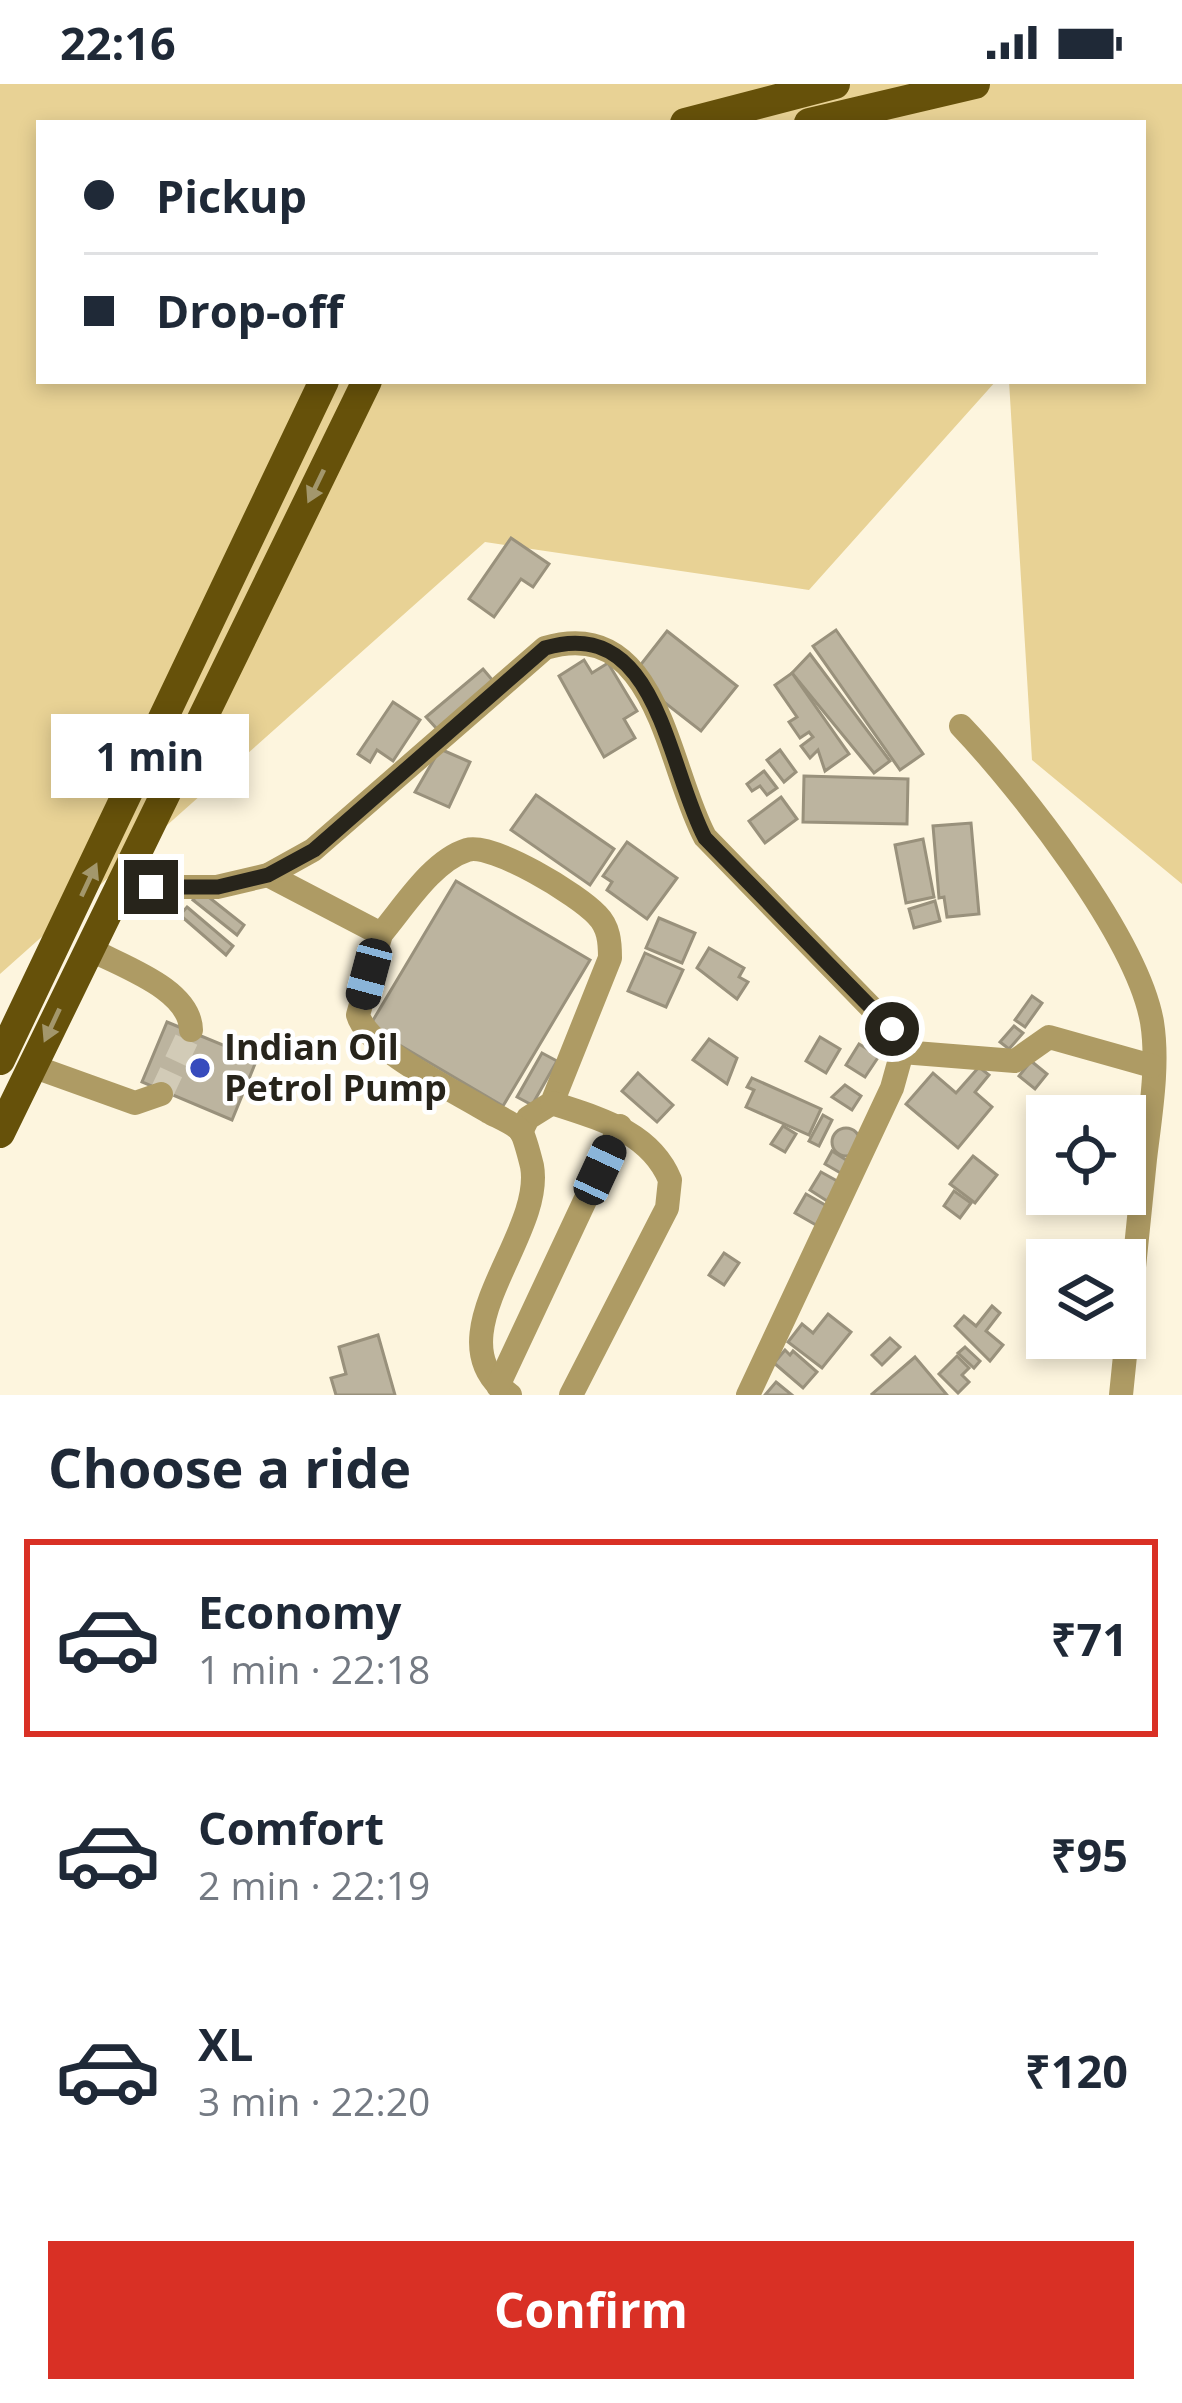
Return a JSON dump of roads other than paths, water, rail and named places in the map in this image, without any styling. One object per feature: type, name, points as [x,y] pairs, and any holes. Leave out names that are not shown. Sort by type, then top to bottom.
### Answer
[{"type":"main road","points":[[697,120],[836,84]]},
{"type":"main road","points":[[822,120],[975,84]]},
{"type":"main road","points":[[0,1060],[323,384]]},
{"type":"main road","points":[[0,1133],[366,384]]},
{"type":"street","points":[[118,887],[218,887],[268,875],[314,850],[545,648],[575,639],[596,641],[614,653],[651,697],[686,803],[705,838],[892,1029],[902,1052],[892,1088],[748,1395]]},
{"type":"street","points":[[961,726],[996,763],[1082,883],[1141,981],[1153,1026],[1121,1395]]},
{"type":"street","points":[[504,1391],[482,1358],[480,1331],[530,1190],[531,1161],[521,1132],[369,1036],[358,1015],[381,934],[444,863],[475,847],[495,850],[596,913],[610,937],[610,958],[552,1103],[528,1118],[521,1132]]},
{"type":"street","points":[[268,875],[381,934]]},
{"type":"street","points":[[88,948],[170,994],[189,1014],[191,1030]]},
{"type":"street","points":[[902,1052],[1015,1061],[1049,1037],[1152,1066]]},
{"type":"street","points":[[32,1066],[135,1103],[161,1094]]},
{"type":"street","points":[[552,1103],[620,1126],[666,1170],[671,1190],[667,1208],[572,1395]]},
{"type":"street","points":[[504,1391],[620,1126]]},
{"type":"tunnel","points":[[161,1094],[191,1030]]},
{"type":"place","name":"Indian Oil Petrol Pump","points":[[200,1068]]}]
